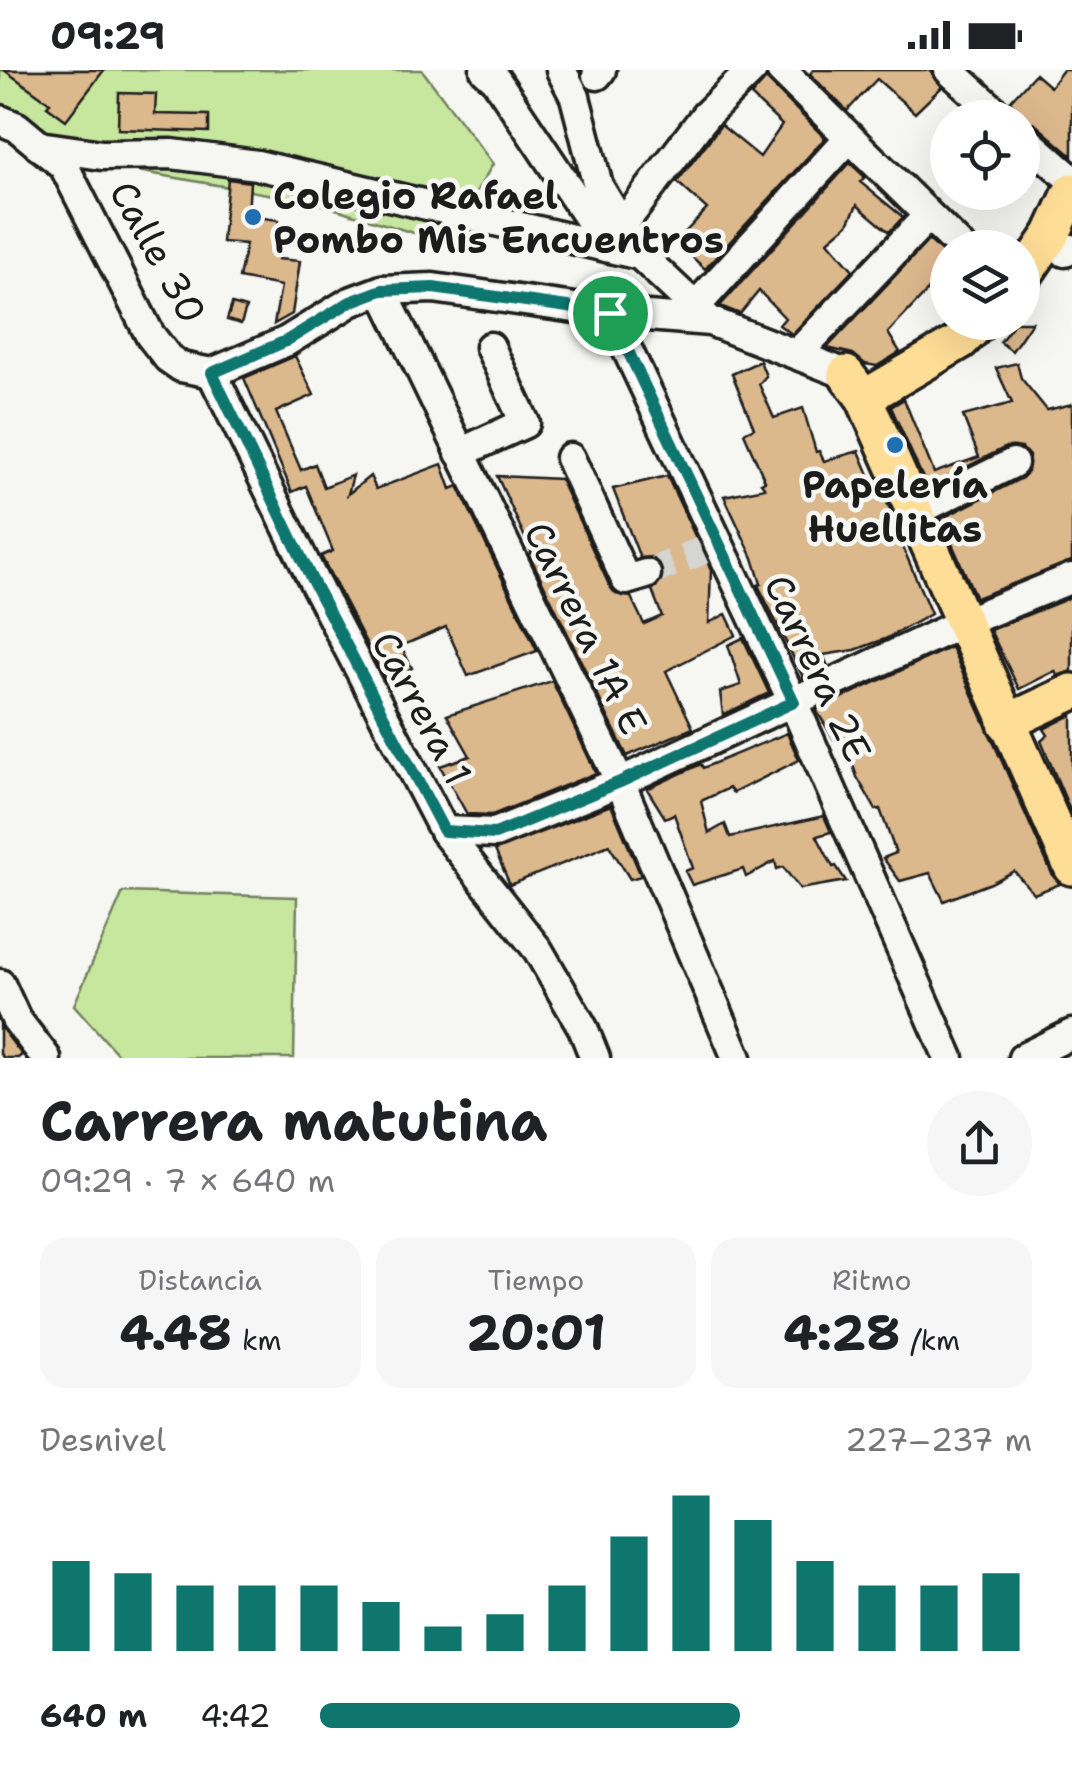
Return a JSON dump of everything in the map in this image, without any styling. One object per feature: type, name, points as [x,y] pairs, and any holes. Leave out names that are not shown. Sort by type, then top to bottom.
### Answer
[{"type":"main road","points":[[1040,266],[1065,250],[1072,191]]},
{"type":"main road","name":"Calle 30","points":[[855,386],[894,378],[963,340]]},
{"type":"main road","points":[[855,386],[1072,867]]},
{"type":"main road","points":[[1006,723],[1072,692]]},
{"type":"street","points":[[485,70],[622,241],[702,315],[849,138]]},
{"type":"street","points":[[561,70],[575,98],[598,186],[622,241]]},
{"type":"street","points":[[622,241],[705,116],[752,70]]},
{"type":"street","points":[[781,70],[943,230]]},
{"type":"street","points":[[949,70],[982,100]]},
{"type":"street","points":[[14,126],[102,155],[172,154],[257,165],[622,241]]},
{"type":"street","name":"Calle 30","points":[[14,126],[64,166],[150,335],[168,358],[181,367],[212,373],[286,341],[350,302],[382,290],[433,288],[610,313],[702,315],[797,354],[855,386]]},
{"type":"street","points":[[1040,152],[1072,180]]},
{"type":"street","points":[[797,354],[928,216]]},
{"type":"street","name":"Carrera 1A E","points":[[382,290],[620,782],[737,1058]]},
{"type":"street","name":"Carrera 2E","points":[[610,313],[714,546],[794,702],[949,1058]]},
{"type":"street","points":[[460,452],[525,422],[490,346]]},
{"type":"street","name":"Carrera 1","points":[[212,373],[312,580],[444,831],[538,950],[583,1028],[595,1058]]},
{"type":"street","points":[[570,458],[626,580],[646,574]]},
{"type":"street","points":[[913,513],[1013,462]]},
{"type":"street","points":[[444,831],[495,834],[620,782],[962,623],[1072,578]]},
{"type":"street","points":[[0,984],[16,1019],[46,1058]]},
{"type":"street","points":[[1023,1058],[1072,1034]]},
{"type":"green space","points":[[0,70],[422,70],[493,164],[446,243],[313,202],[92,163],[0,120]]},
{"type":"green space","points":[[123,892],[297,897],[294,1058],[121,1058],[74,1005]]},
{"type":"building","points":[[4,70],[104,70],[66,120],[47,106],[50,103]]},
{"type":"building","points":[[813,70],[930,70],[942,87],[915,113],[877,79],[847,111],[810,74]]},
{"type":"building","points":[[1063,70],[1072,70],[1072,156],[1040,128],[1040,100],[1011,100],[1035,74],[1050,87]]},
{"type":"building","points":[[766,79],[825,138],[705,269],[676,242],[707,209],[677,182],[721,125],[760,157],[782,125],[751,96]]},
{"type":"building","points":[[119,93],[156,94],[155,114],[209,115],[209,132],[118,129]]},
{"type":"building","points":[[850,163],[865,177],[860,182],[903,217],[889,232],[857,205],[848,224],[828,241],[853,270],[792,334],[779,325],[785,318],[759,291],[740,314],[720,306]]},
{"type":"building","points":[[228,179],[250,182],[248,216],[279,220],[278,259],[300,261],[292,314],[274,324],[281,286],[239,278],[246,244],[222,242]]},
{"type":"building","points":[[930,241],[930,288],[888,333],[900,352],[877,366],[865,364],[853,354],[827,348]]},
{"type":"building","points":[[232,304],[246,308],[241,324],[227,320]]},
{"type":"building","points":[[1002,340],[1020,340],[1012,351]]},
{"type":"building","points":[[295,356],[314,395],[276,412],[301,470],[315,464],[324,487],[353,475],[348,494],[370,476],[376,489],[442,464],[451,489],[458,486],[537,651],[468,676],[446,627],[401,646],[412,668],[386,681],[321,556],[333,551],[306,486],[292,492],[244,378]]},
{"type":"building","points":[[760,361],[766,376],[759,384],[774,418],[803,408],[816,452],[824,461],[859,451],[873,484],[876,482],[880,501],[885,499],[892,513],[889,514],[931,614],[885,639],[855,650],[823,655],[828,666],[803,677],[758,585],[761,584],[753,558],[724,496],[765,488],[744,433],[754,428],[732,374]]},
{"type":"building","points":[[1017,363],[1021,378],[1047,410],[1072,404],[1072,561],[976,598],[941,519],[1022,478],[1028,472],[1029,456],[1022,448],[1006,447],[927,487],[891,407],[904,399],[934,473],[979,457],[963,416],[1012,403],[996,368]]},
{"type":"building","points":[[497,476],[560,479],[610,587],[616,594],[631,597],[644,624],[662,616],[652,590],[663,579],[663,570],[651,557],[640,558],[613,489],[667,476],[711,570],[709,623],[726,614],[736,635],[666,671],[693,728],[627,756],[529,554],[532,553]]},
{"type":"building","points":[[1072,597],[1072,671],[1057,676],[1055,671],[1019,689],[990,630]]},
{"type":"building","points":[[743,638],[769,693],[723,715],[720,692],[741,685],[728,645]]},
{"type":"building","points":[[951,647],[1053,876],[1060,884],[1034,894],[1014,871],[944,901],[930,873],[900,881],[883,858],[896,853],[880,809],[876,810],[857,777],[842,734],[834,739],[816,710]]},
{"type":"building","points":[[552,681],[596,773],[492,815],[467,814],[440,766],[470,756],[447,715]]},
{"type":"building","points":[[1072,715],[1072,815],[1041,741],[1048,735],[1044,729]]},
{"type":"building","points":[[787,733],[799,760],[733,793],[729,788],[701,801],[709,833],[725,824],[730,837],[824,816],[831,832],[817,836],[833,867],[846,881],[800,889],[783,867],[777,869],[775,861],[746,877],[743,869],[692,885],[685,871],[693,868],[674,814],[665,818],[647,789],[701,764],[703,768]]},
{"type":"building","points":[[611,805],[641,876],[630,879],[609,845],[510,885],[495,850]]},
{"type":"building","points":[[0,1026],[22,1055],[18,1058],[4,1058],[0,1054]]},
{"type":"tunnel","points":[[646,574],[708,548]]},
{"type":"place","name":"Colegio Rafael Pombo Mis Encuentros","points":[[253,217]]},
{"type":"place","name":"Papelería Huellitas","points":[[895,445]]},
{"type":"route","points":[[433,288],[610,313],[794,702],[495,834],[444,831],[312,580],[212,373],[286,341],[350,302],[382,290],[433,288]]}]
